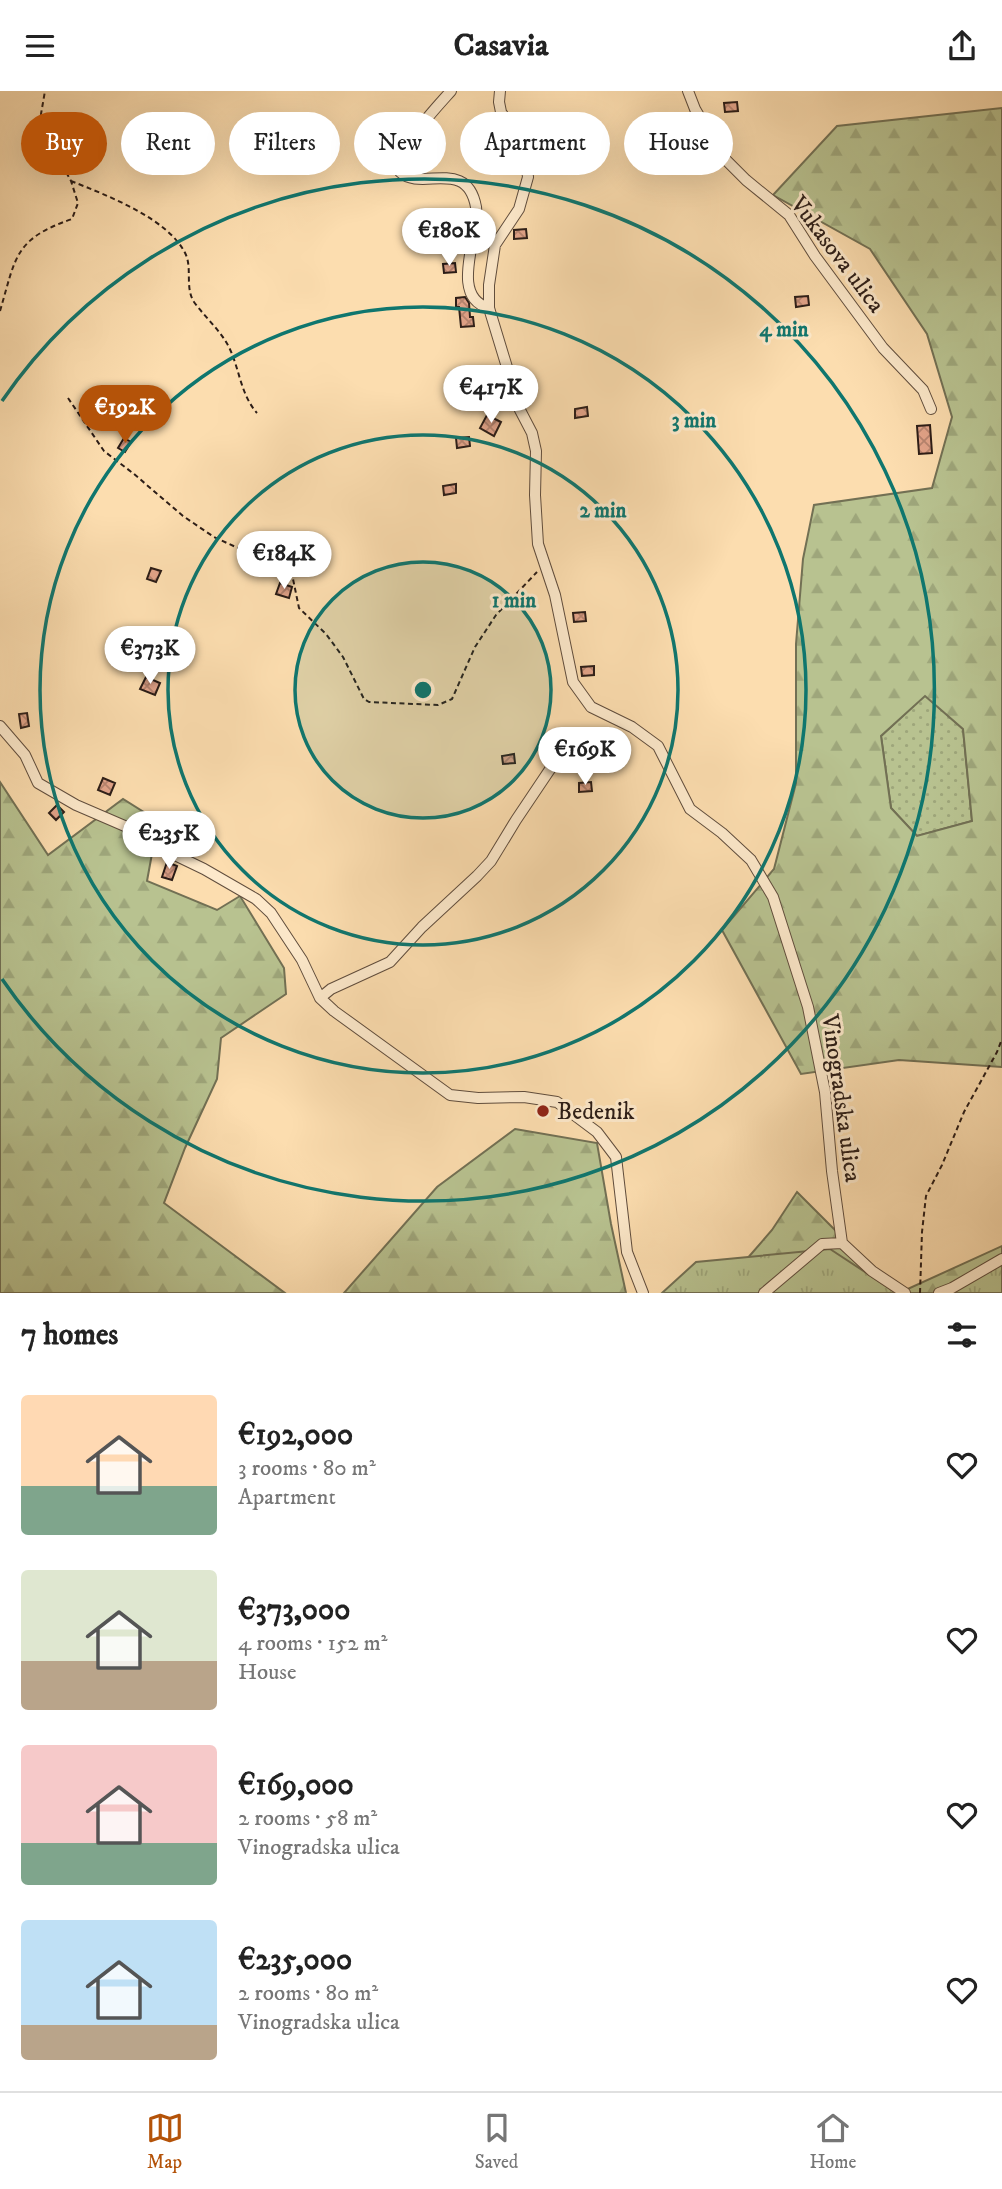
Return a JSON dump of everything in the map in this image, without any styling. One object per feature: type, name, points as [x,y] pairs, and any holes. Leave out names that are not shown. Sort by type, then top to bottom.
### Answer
[{"type":"street","name":"Vinogradska ulica","points":[[451,91],[411,141],[399,166],[400,172],[413,179],[429,177],[461,181],[469,190],[476,208],[467,276],[469,289],[482,306],[489,308]]},
{"type":"street","name":"Vinogradska ulica","points":[[500,91],[501,112],[518,139],[528,177],[519,209],[495,245],[489,285],[489,308],[520,409],[532,433],[536,451],[538,544],[555,595],[573,683],[590,707],[632,727],[658,746],[690,809],[722,833],[751,860],[773,897],[808,1007],[825,1091],[842,1243]]},
{"type":"street","name":"Vukasova ulica","points":[[688,91],[695,109],[723,157],[789,215],[815,256],[883,348],[923,390],[931,409]]},
{"type":"street","points":[[0,726],[25,755],[38,783],[76,805],[127,827],[148,842],[204,869],[256,899],[271,913],[302,960],[320,998],[440,1089],[450,1095],[478,1098],[524,1097],[557,1102],[597,1132],[616,1157],[627,1252],[643,1293]]},
{"type":"street","points":[[320,998],[331,989],[390,962],[422,927],[477,876],[491,860],[571,738]]},
{"type":"street","points":[[764,1293],[822,1244],[842,1243],[872,1271],[905,1293]]},
{"type":"street","points":[[939,1293],[1002,1259]]},
{"type":"path","points":[[0,311],[22,247],[33,236],[72,219],[78,203],[71,181],[44,132],[41,114],[45,91]]},
{"type":"path","points":[[71,181],[102,193],[153,220],[180,244],[188,259],[188,280],[193,300],[217,327],[232,352],[249,403],[257,413]]},
{"type":"path","points":[[68,398],[104,451],[183,516],[214,537],[240,549],[282,562],[293,579],[299,608],[327,633],[343,657],[364,699],[369,702],[438,705],[452,699],[475,647],[496,615],[544,563]]},
{"type":"path","points":[[920,1293],[926,1196],[964,1112],[1002,1039]]},
{"type":"green space","points":[[1002,108],[1002,1067],[899,1060],[801,1074],[722,930],[774,869],[796,783],[796,644],[803,559],[814,505],[932,488],[952,417],[927,334],[870,249],[773,195],[837,126]],"holes":[[[925,696],[963,729],[972,821],[917,836],[891,808],[881,736]]]},
{"type":"green space","points":[[925,695],[963,729],[972,821],[917,836],[891,808],[881,736]]},
{"type":"green space","points":[[0,782],[48,855],[123,799],[158,821],[147,881],[217,910],[240,896],[284,968],[286,994],[221,1038],[217,1079],[185,1148],[164,1203],[285,1293],[0,1293]]},
{"type":"green space","points":[[515,1129],[597,1143],[626,1293],[344,1293],[437,1187]]},
{"type":"green space","points":[[797,1192],[898,1293],[746,1260],[772,1230]]},
{"type":"green space","points":[[1002,1246],[1002,1293],[899,1293]]},
{"type":"green space","points":[[830,1249],[897,1293],[662,1293],[696,1262]]},
{"type":"green space","points":[[1002,1258],[1002,1293],[944,1293]]},
{"type":"building","points":[[737,102],[738,111],[725,112],[724,103]]},
{"type":"building","points":[[526,229],[527,238],[514,239],[514,230]]},
{"type":"building","points":[[455,263],[456,272],[444,273],[443,264]]},
{"type":"building","points":[[808,296],[809,305],[796,307],[795,297]]},
{"type":"building","points":[[465,297],[474,326],[461,327],[456,298]]},
{"type":"building","points":[[587,407],[588,416],[575,418],[575,409]]},
{"type":"building","points":[[487,415],[501,422],[494,436],[480,428]]},
{"type":"building","points":[[930,425],[932,453],[919,454],[917,426]]},
{"type":"building","points":[[469,437],[470,446],[457,448],[456,438]]},
{"type":"building","points":[[124,438],[131,442],[125,452],[118,448]]},
{"type":"building","points":[[456,484],[456,493],[444,495],[443,486]]},
{"type":"building","points":[[151,568],[161,571],[156,582],[147,579]]},
{"type":"building","points":[[280,583],[292,587],[289,598],[276,594]]},
{"type":"building","points":[[585,612],[586,621],[574,622],[573,613]]},
{"type":"building","points":[[594,666],[594,675],[582,676],[581,667]]},
{"type":"building","points":[[146,677],[160,683],[155,695],[140,689]]},
{"type":"building","points":[[27,713],[29,726],[21,728],[19,714]]},
{"type":"building","points":[[514,754],[515,763],[503,764],[502,756]]},
{"type":"building","points":[[103,778],[115,783],[110,795],[98,790]]},
{"type":"building","points":[[591,782],[592,791],[579,792],[579,783]]},
{"type":"building","points":[[57,805],[64,812],[56,820],[49,813]]},
{"type":"building","points":[[167,862],[177,866],[172,880],[162,877]]},
{"type":"place","name":"Bedenik","points":[[543,1111]]}]
